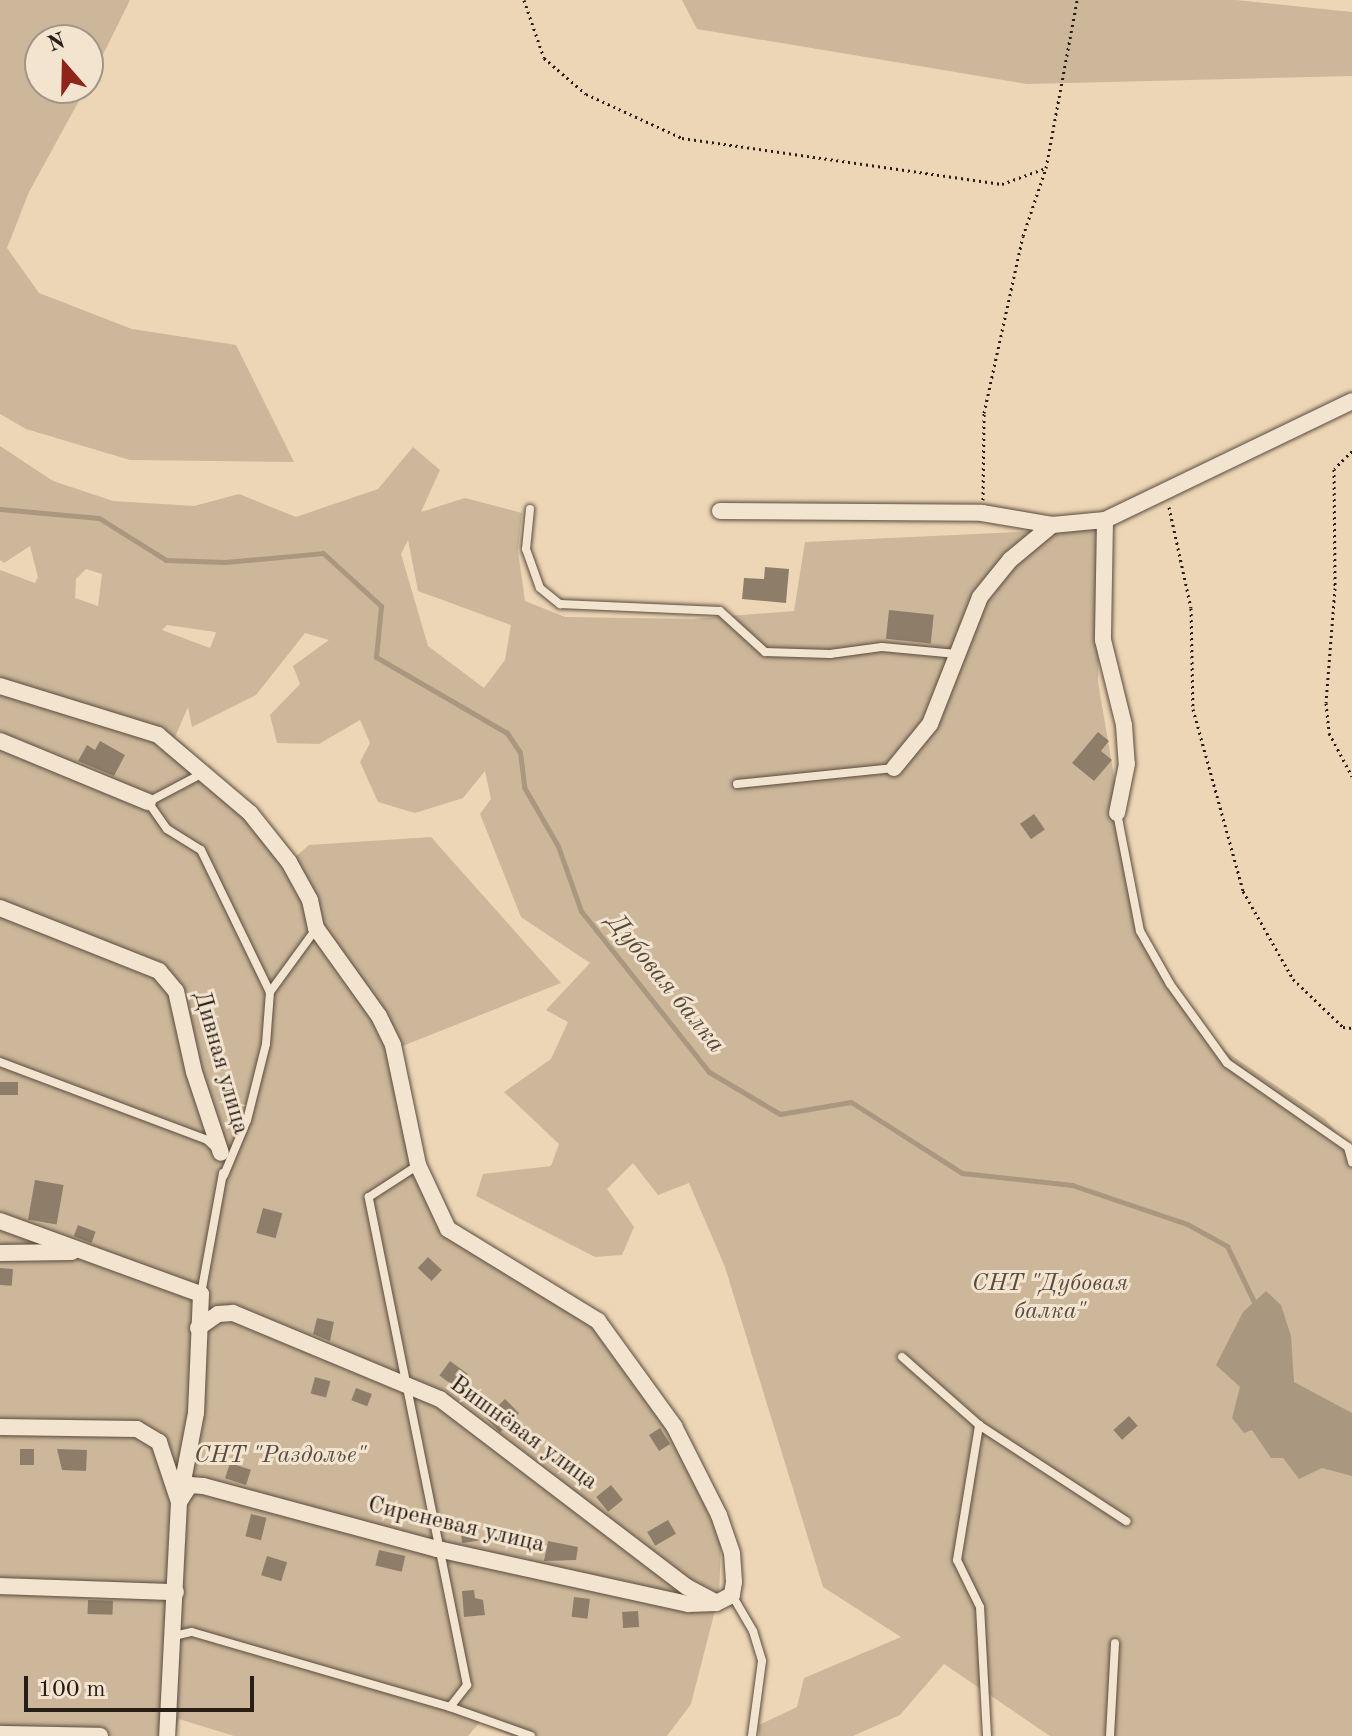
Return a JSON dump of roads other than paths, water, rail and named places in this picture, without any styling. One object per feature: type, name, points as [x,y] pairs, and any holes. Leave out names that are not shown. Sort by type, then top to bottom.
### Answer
[{"type":"street","points":[[720,511],[982,513],[1052,525],[1105,520],[1352,401]]},
{"type":"street","points":[[1105,520],[1103,640],[1124,725],[1127,764],[1117,813]]},
{"type":"street","points":[[894,768],[930,724],[980,597],[1010,560],[1052,525]]},
{"type":"street","points":[[0,686],[158,735],[207,771],[289,862],[310,900],[316,928],[379,1016],[393,1045],[418,1165],[448,1229],[598,1321],[674,1426],[719,1515],[732,1553],[724,1599]]},
{"type":"street","points":[[0,741],[148,802]]},
{"type":"street","name":"Дивная улица","points":[[0,908],[159,971],[176,991],[194,1072],[221,1153]]},
{"type":"street","points":[[0,1221],[201,1294],[196,1413],[179,1502],[167,1736]]},
{"type":"street","points":[[0,1253],[81,1252]]},
{"type":"street","name":"Вишнёвая улица","points":[[198,1328],[218,1314],[233,1313],[440,1399],[687,1587],[724,1599]]},
{"type":"street","points":[[0,1427],[137,1429],[159,1442],[179,1502]]},
{"type":"street","name":"Сиреневая улица","points":[[179,1502],[190,1485],[203,1486],[437,1549],[688,1604],[724,1599]]},
{"type":"street","points":[[0,1586],[176,1592]]},
{"type":"street","points":[[0,1734],[100,1736]]},
{"type":"lane","points":[[530,509],[526,549],[540,588],[560,604],[720,611],[765,652],[830,654],[882,647],[957,654]]},
{"type":"lane","points":[[737,784],[894,768]]},
{"type":"lane","points":[[201,1294],[224,1175],[247,1120],[266,1044],[270,992],[201,850],[167,829],[148,802],[207,771]]},
{"type":"lane","points":[[1117,813],[1140,931],[1170,984],[1227,1063],[1348,1147],[1352,1162]]},
{"type":"lane","points":[[270,992],[316,928]]},
{"type":"lane","points":[[0,1062],[207,1140],[221,1153],[224,1175]]},
{"type":"lane","points":[[418,1165],[369,1197],[437,1549],[467,1685],[450,1707]]},
{"type":"lane","points":[[902,1357],[979,1425],[1126,1521]]},
{"type":"lane","points":[[979,1425],[957,1560],[980,1607],[987,1736]]},
{"type":"lane","points":[[724,1599],[753,1631],[762,1661],[752,1736]]},
{"type":"lane","points":[[174,1636],[192,1632],[450,1707],[531,1736]]},
{"type":"lane","points":[[1110,1736],[1115,1643]]},
{"type":"waterway","name":"Дубовая балка","points":[[0,509],[99,518],[166,560],[225,562],[323,553],[381,606],[376,657],[507,733],[520,752],[524,787],[558,846],[581,911],[709,1072],[780,1114],[851,1102],[962,1173],[1072,1185],[1187,1224],[1227,1246],[1255,1304]]},
{"type":"park label","name":"СНТ \"Дубовая балка\"","points":[[1050,1299]]},
{"type":"park label","name":"СНТ \"Раздолье\"","points":[[280,1457]]}]
